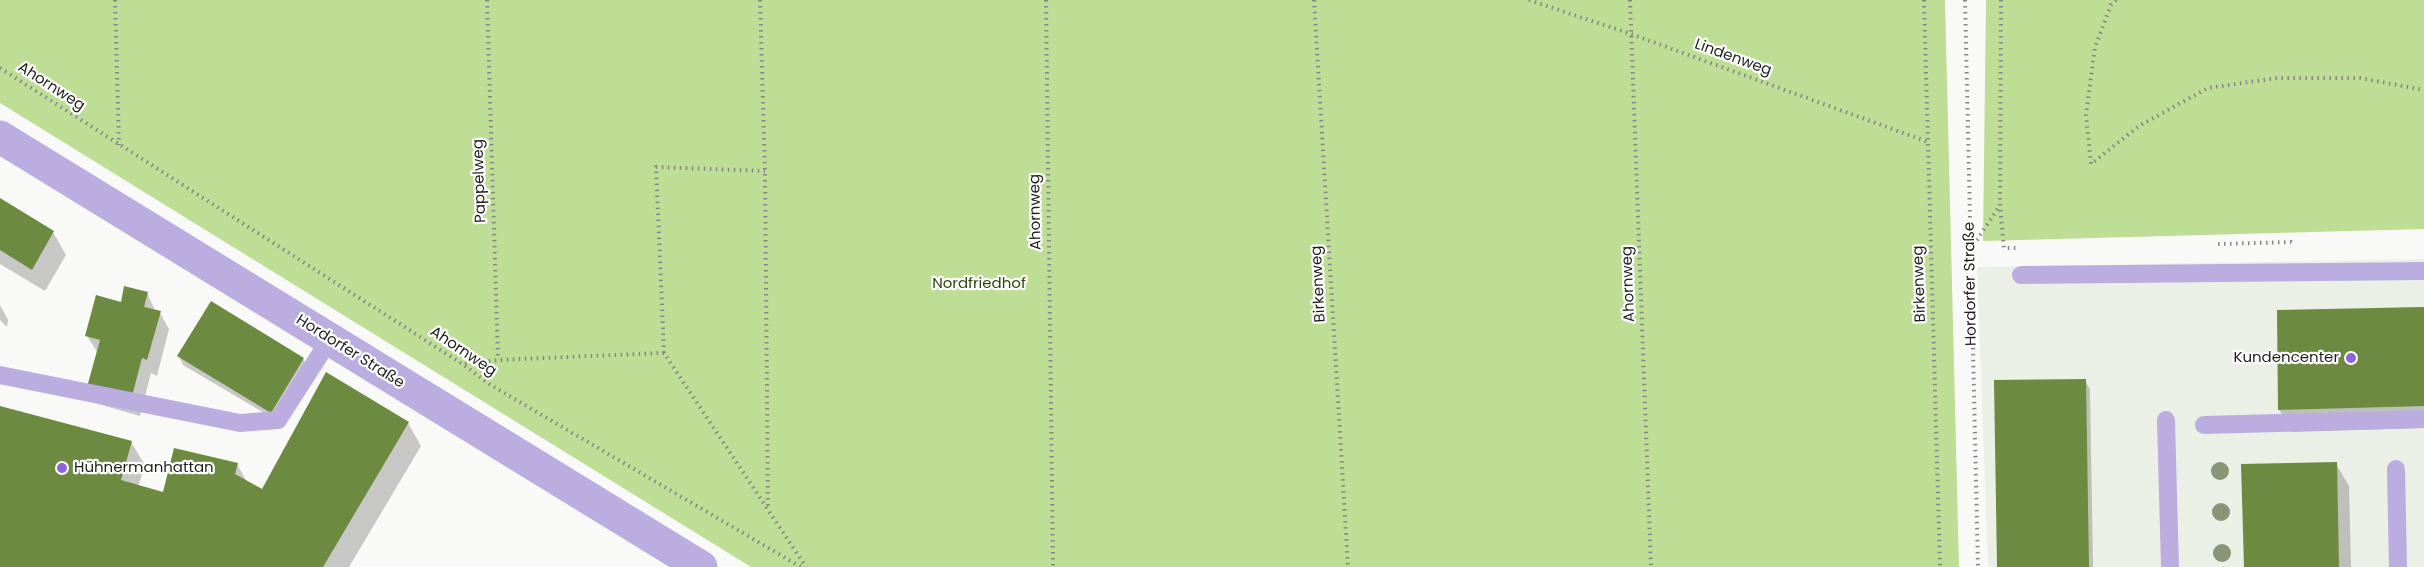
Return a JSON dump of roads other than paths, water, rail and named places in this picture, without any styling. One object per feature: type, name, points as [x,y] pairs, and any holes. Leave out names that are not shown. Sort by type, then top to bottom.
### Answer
[{"type":"street","name":"Hordorfer Straße","points":[[0,137],[700,567]]},
{"type":"lane","points":[[2020,275],[2424,271]]},
{"type":"lane","points":[[0,375],[240,423],[278,420],[330,339]]},
{"type":"lane","points":[[2204,425],[2424,419]]},
{"type":"lane","points":[[2166,420],[2170,567]]},
{"type":"lane","points":[[2396,469],[2398,567]]},
{"type":"place","name":"Kundencenter","points":[[2351,358]]},
{"type":"place","name":"Hühnermanhattan","points":[[62,468]]},
{"type":"park label","name":"Nordfriedhof","points":[[979,284]]}]
